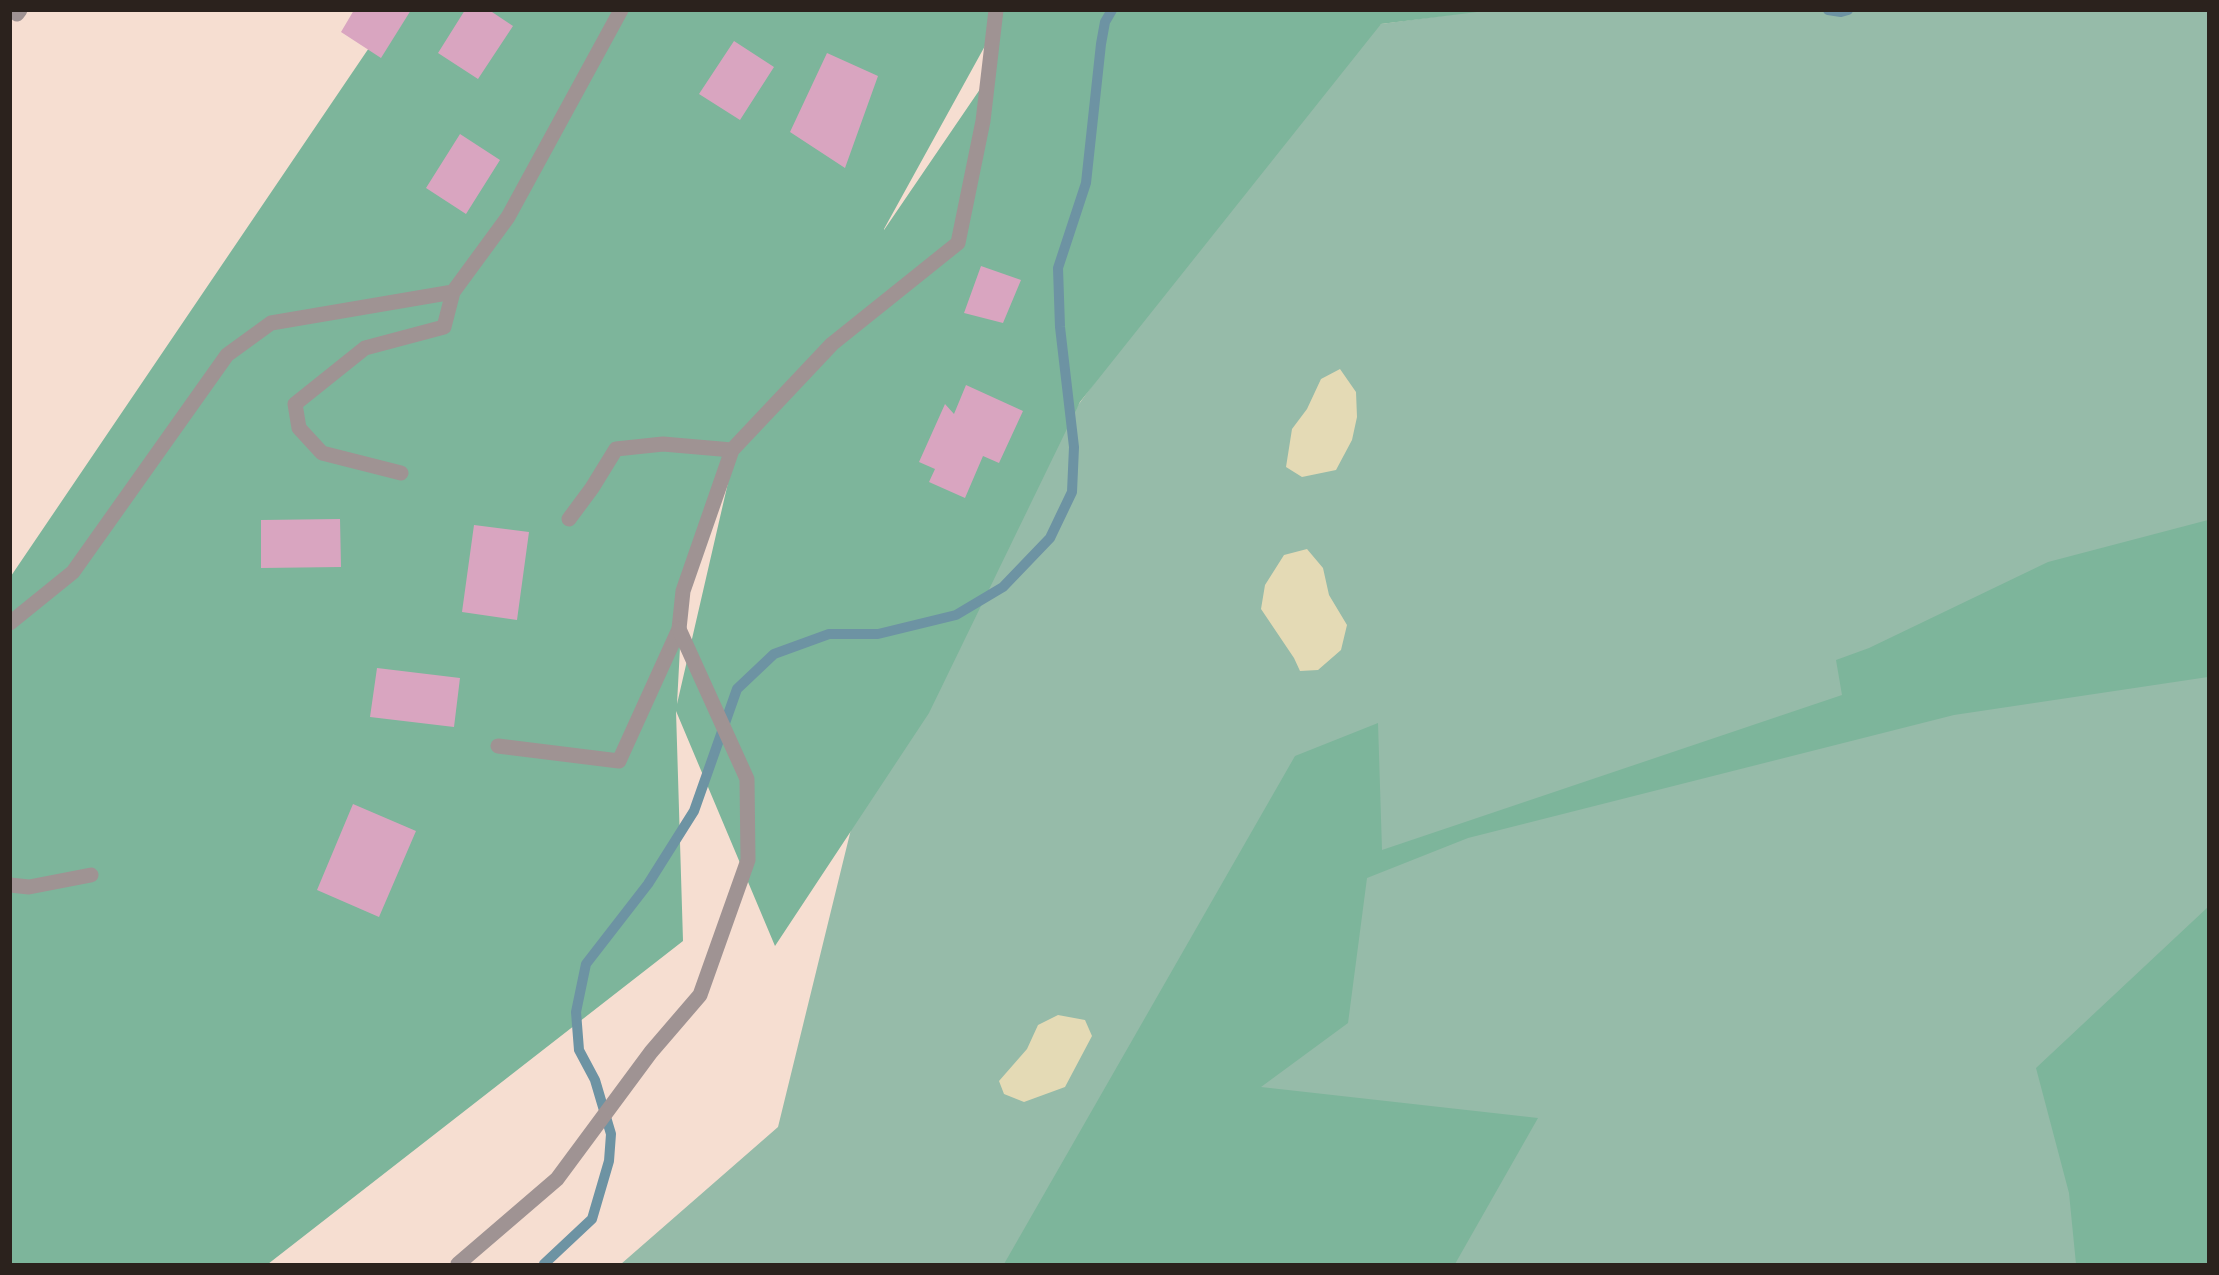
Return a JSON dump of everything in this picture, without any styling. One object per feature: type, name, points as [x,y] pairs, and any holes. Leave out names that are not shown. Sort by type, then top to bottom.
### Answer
[{"type":"street","points":[[401,472],[322,453],[299,428],[295,404],[365,348],[444,327],[453,292],[508,217],[621,10]]},
{"type":"street","points":[[498,746],[619,761],[679,629],[683,591],[732,450],[832,344],[958,243],[983,121],[996,10]]},
{"type":"street","points":[[10,623],[73,572],[227,355],[271,322],[453,292]]},
{"type":"street","points":[[569,519],[592,488],[616,449],[663,444],[732,450]]},
{"type":"street","points":[[458,1264],[557,1179],[651,1052],[700,995],[748,860],[747,779],[679,629]]},
{"type":"street","points":[[10,885],[28,887],[91,875]]},
{"type":"green space","points":[[1485,10],[2208,11],[2208,1264],[621,1264],[778,1127],[892,662],[1347,34],[1381,24]]},
{"type":"green space","points":[[394,11],[1485,11],[1381,24],[1080,402],[929,713],[775,946],[676,711],[683,941],[268,1264],[11,1264],[11,576]],"holes":[[[991,35],[989,76],[884,230],[884,229]],[[733,461],[677,704],[683,591]]]},
{"type":"green space","points":[[2208,520],[2208,677],[1954,715],[1468,838],[1367,878],[1348,1023],[1261,1087],[1538,1118],[1455,1264],[1004,1264],[1295,756],[1378,723],[1382,850],[1842,695],[1836,660],[1869,648],[2048,562]]},
{"type":"green space","points":[[2208,907],[2208,1264],[2076,1264],[2069,1193],[2036,1068]]},
{"type":"sand","points":[[1340,369],[1356,392],[1357,417],[1352,440],[1336,470],[1302,477],[1286,467],[1292,429],[1307,409],[1321,379]]},
{"type":"sand","points":[[1307,549],[1323,568],[1329,595],[1347,625],[1341,650],[1318,670],[1300,671],[1294,658],[1261,609],[1265,585],[1284,555]]},
{"type":"sand","points":[[1058,1015],[1085,1020],[1092,1036],[1065,1087],[1024,1102],[1004,1094],[999,1081],[1027,1049],[1038,1025]]},
{"type":"building","points":[[354,10],[411,10],[381,58],[341,32]]},
{"type":"building","points":[[465,10],[489,10],[513,26],[478,79],[438,53]]},
{"type":"building","points":[[734,41],[774,67],[740,120],[699,94]]},
{"type":"building","points":[[827,53],[878,76],[845,168],[790,132]]},
{"type":"building","points":[[460,134],[500,160],[466,214],[426,188]]},
{"type":"building","points":[[981,266],[1021,280],[1003,323],[964,313]]},
{"type":"building","points":[[966,385],[1023,411],[999,463],[983,456],[965,498],[929,482],[935,469],[919,462],[945,404],[954,414]]},
{"type":"building","points":[[340,519],[341,567],[261,568],[261,520]]},
{"type":"building","points":[[474,525],[529,532],[517,620],[462,612]]},
{"type":"building","points":[[377,668],[460,678],[454,727],[370,717]]},
{"type":"building","points":[[353,804],[416,831],[379,917],[317,890]]},
{"type":"waterway","points":[[544,1264],[592,1219],[609,1161],[611,1134],[595,1080],[579,1050],[576,1012],[586,964],[648,884],[694,811],[737,689],[774,654],[829,634],[878,634],[956,615],[1003,587],[1050,538],[1072,492],[1074,447],[1060,327],[1058,268],[1086,183],[1101,44],[1105,22],[1112,10]]},
{"type":"waterway","points":[[1828,10],[1841,12],[1848,10]]}]
